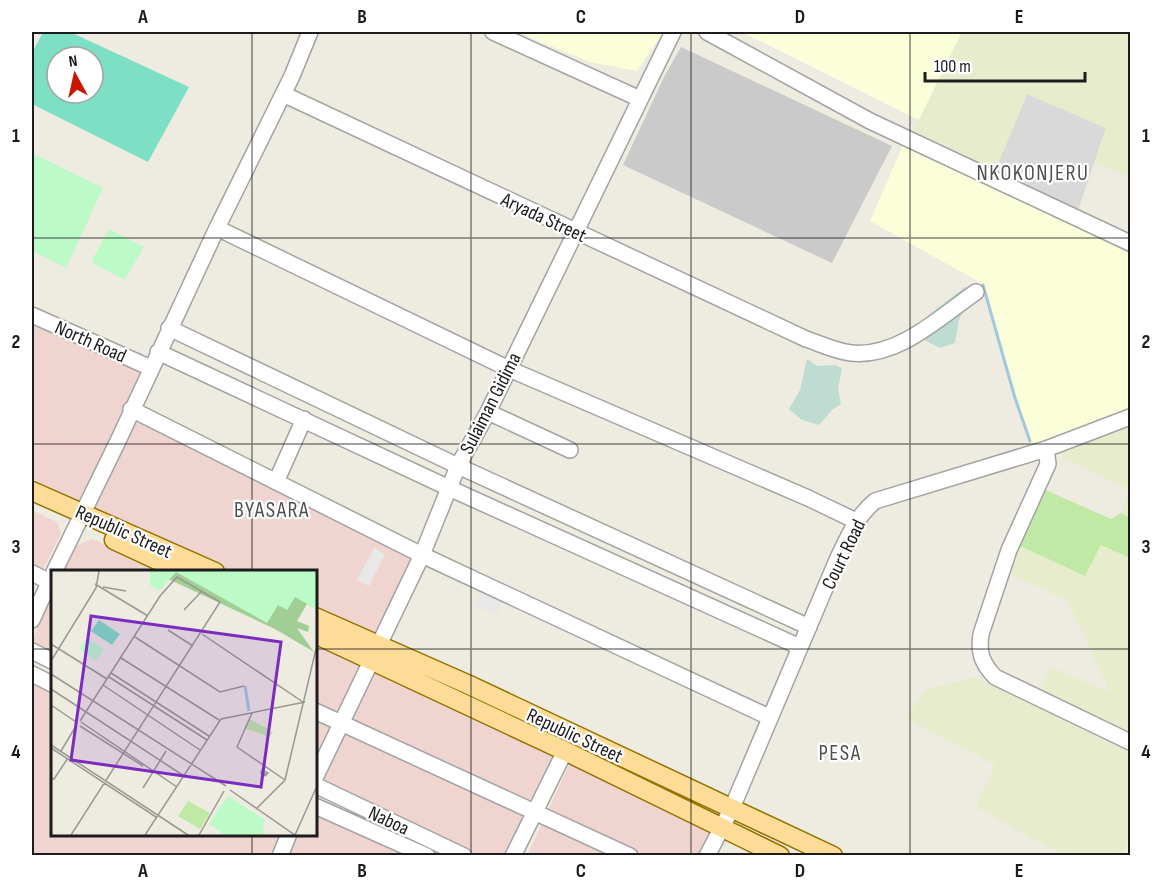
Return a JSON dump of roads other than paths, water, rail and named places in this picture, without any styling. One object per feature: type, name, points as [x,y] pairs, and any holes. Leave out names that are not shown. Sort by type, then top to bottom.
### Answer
[{"type":"main road","name":"Republic Street","points":[[32,491],[179,570]]},
{"type":"main road","name":"Republic Street","points":[[32,501],[80,517],[210,570]]},
{"type":"main road","name":"Republic Street","points":[[316,618],[375,653],[565,751],[780,855]]},
{"type":"main road","name":"Republic Street","points":[[316,634],[473,687],[833,855]]},
{"type":"street","points":[[56,570],[217,228],[283,94],[310,32]]},
{"type":"street","points":[[493,32],[640,99]]},
{"type":"street","name":"Sulaiman Gidima","points":[[316,776],[422,555],[458,466],[488,412],[673,32]]},
{"type":"street","points":[[707,32],[870,121],[1131,243]]},
{"type":"street","name":"Aryada Street","points":[[283,94],[806,339],[851,353],[887,349],[915,334],[976,292]]},
{"type":"street","points":[[217,228],[509,369],[797,493],[856,521]]},
{"type":"street","name":"North Road","points":[[32,315],[151,368]]},
{"type":"street","points":[[170,328],[458,466],[809,627]]},
{"type":"street","points":[[158,352],[449,488],[800,647]]},
{"type":"street","points":[[131,409],[422,555],[769,717]]},
{"type":"street","points":[[488,412],[570,450]]},
{"type":"street","name":"Court Road","points":[[708,855],[732,808],[769,717],[856,521],[876,501],[1046,449],[1131,417]]},
{"type":"street","points":[[276,482],[304,419]]},
{"type":"street","points":[[1046,449],[1048,464],[1009,550],[981,634],[979,646],[981,659],[995,678],[1131,742]]},
{"type":"street","points":[[32,573],[51,578]]},
{"type":"street","points":[[32,620],[51,580]]},
{"type":"street","points":[[32,651],[51,660]]},
{"type":"street","points":[[32,674],[51,684]]},
{"type":"street","points":[[316,712],[630,855]]},
{"type":"street","points":[[513,855],[565,751]]},
{"type":"street","name":"Naboa","points":[[316,785],[464,855]]},
{"type":"street","name":"Naboa","points":[[316,806],[427,855]]},
{"type":"street","points":[[280,855],[288,836]]},
{"type":"waterway","points":[[983,285],[1015,398],[1030,441]]},
{"type":"district","name":"NKOKONJERU","points":[[1033,172]]},
{"type":"district","name":"BYASARA","points":[[272,509]]},
{"type":"district","name":"PESA","points":[[840,752]]}]
